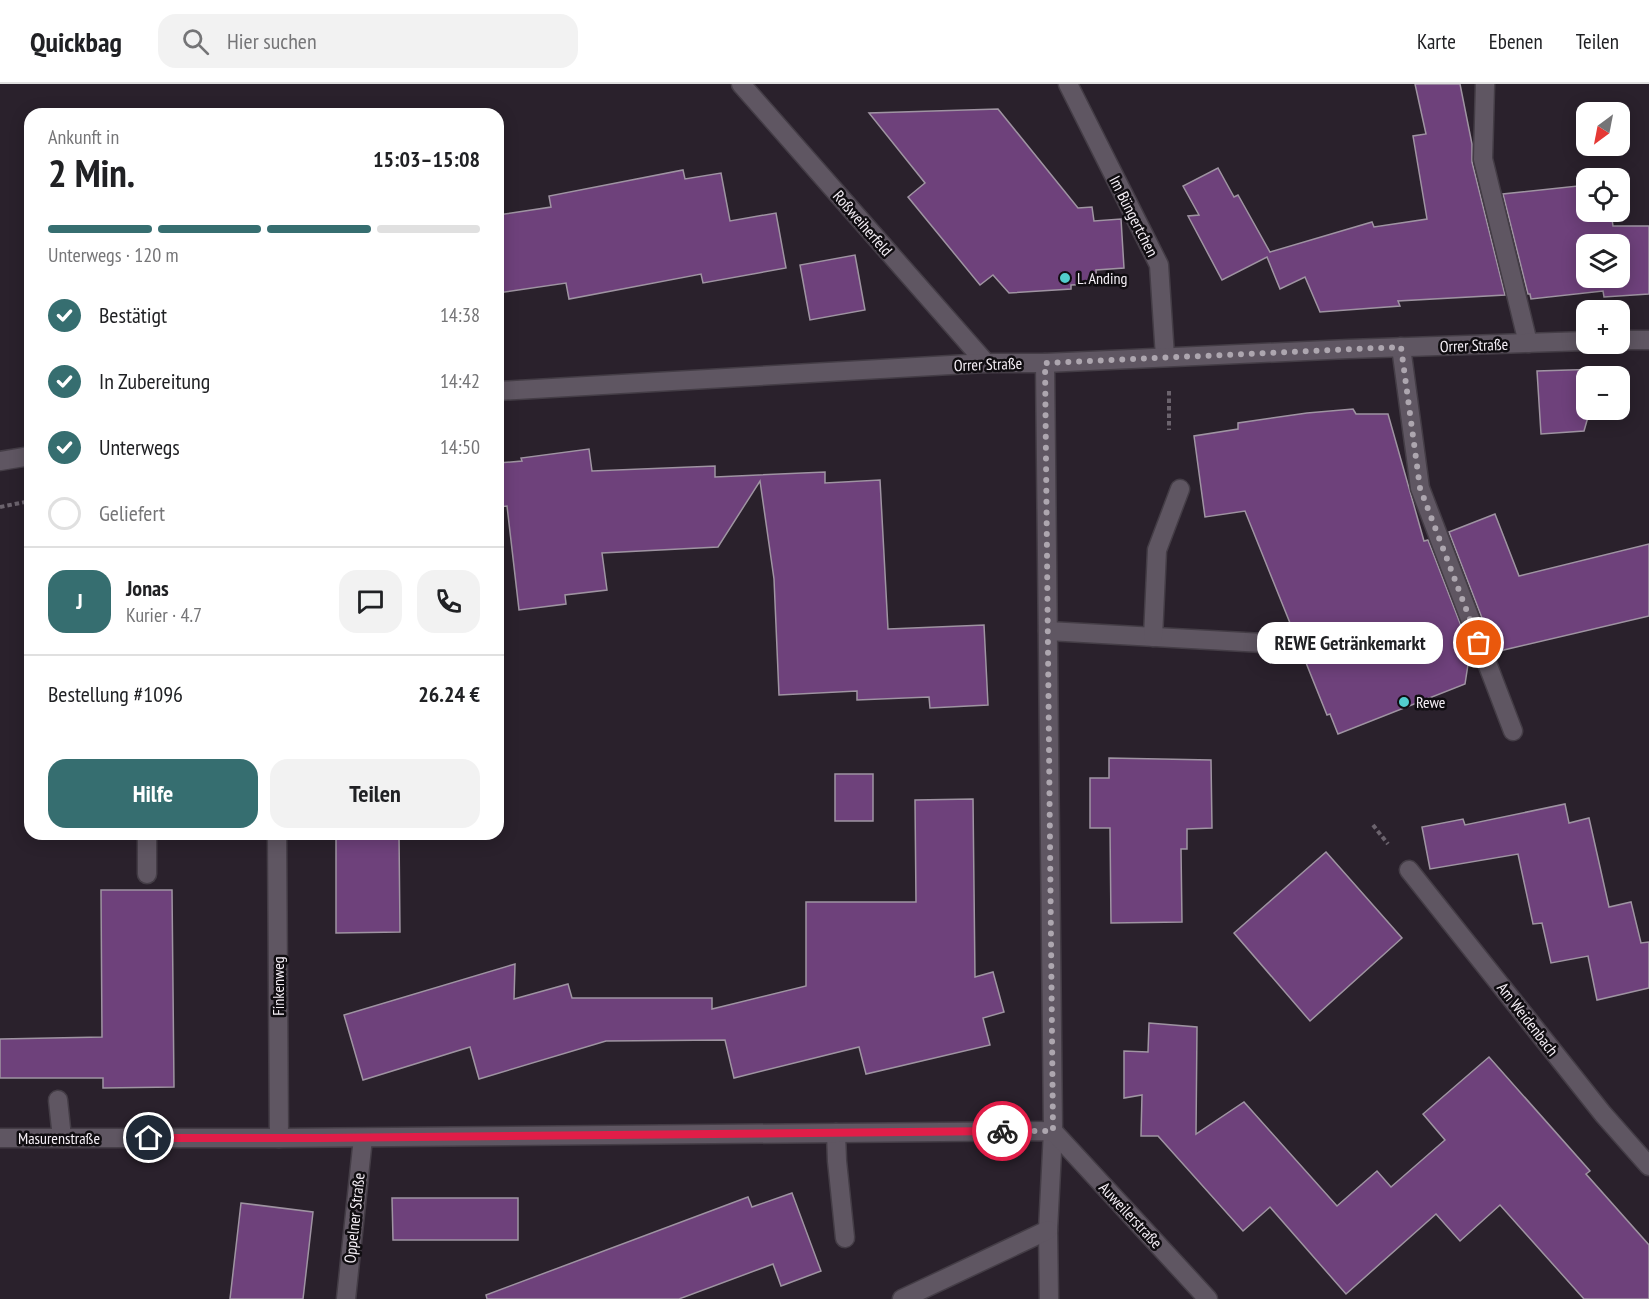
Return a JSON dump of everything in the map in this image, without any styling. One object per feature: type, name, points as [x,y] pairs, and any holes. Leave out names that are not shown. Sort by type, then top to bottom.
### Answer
[{"type":"street","name":"Roßweiherfeld","points":[[741,84],[986,363]]},
{"type":"street","name":"Im Büngertchen","points":[[1068,84],[1159,265],[1165,357]]},
{"type":"street","points":[[1485,85],[1483,159],[1528,343]]},
{"type":"street","points":[[1630,340],[1649,340]]},
{"type":"street","name":"Orrer Straße","points":[[504,391],[986,363],[1045,363],[1576,341]]},
{"type":"street","points":[[1401,347],[1420,488],[1513,731]]},
{"type":"street","points":[[1045,363],[1053,1131],[1048,1230],[1049,1299]]},
{"type":"street","points":[[0,461],[24,457]]},
{"type":"street","points":[[1153,637],[1158,550],[1180,489]]},
{"type":"street","points":[[1048,631],[1263,643]]},
{"type":"street","points":[[147,840],[147,874]]},
{"type":"street","name":"Finkenweg","points":[[277,840],[279,1138]]},
{"type":"street","name":"Am Weidenbach","points":[[1409,870],[1603,1114],[1649,1166]]},
{"type":"street","points":[[58,1101],[62,1138]]},
{"type":"street","name":"Masurenstraße","points":[[0,1138],[363,1138],[1053,1131]]},
{"type":"street","name":"Auweilerstraße","points":[[1053,1131],[1208,1299]]},
{"type":"street","points":[[836,1132],[845,1238]]},
{"type":"street","name":"Oppelner Straße","points":[[346,1299],[363,1138]]},
{"type":"street","points":[[902,1299],[1048,1230]]},
{"type":"path","points":[[0,507],[24,502]]},
{"type":"building","points":[[1415,84],[1460,84],[1472,144],[1472,162],[1505,295],[1398,301],[1400,306],[1320,312],[1305,277],[1280,289],[1267,257],[1222,280],[1188,216],[1199,215],[1183,186],[1218,168],[1234,197],[1238,195],[1270,252],[1372,222],[1374,227],[1427,219],[1413,136],[1426,134]]},
{"type":"building","points":[[998,109],[1078,208],[1092,207],[1094,221],[1121,219],[1124,268],[1096,270],[1097,284],[1071,285],[1071,289],[1009,293],[993,275],[980,285],[908,197],[925,183],[869,113]]},
{"type":"building","points":[[683,170],[685,179],[721,173],[730,221],[776,213],[786,268],[703,283],[701,274],[569,299],[566,283],[504,292],[504,214],[551,207],[549,196]]},
{"type":"building","points":[[1576,186],[1576,222],[1612,222],[1613,226],[1649,226],[1649,294],[1604,297],[1603,291],[1531,299],[1503,194]]},
{"type":"building","points":[[855,255],[865,310],[810,320],[800,265]]},
{"type":"building","points":[[1576,370],[1576,420],[1587,420],[1584,431],[1541,434],[1537,371]]},
{"type":"building","points":[[1353,409],[1356,414],[1388,414],[1424,541],[1428,540],[1473,657],[1469,658],[1465,684],[1338,734],[1330,714],[1327,715],[1245,511],[1205,517],[1194,436],[1238,429],[1238,423]]},
{"type":"building","points":[[589,449],[592,471],[715,466],[715,477],[825,472],[825,483],[880,480],[888,629],[984,625],[988,705],[930,708],[929,697],[857,700],[857,691],[779,695],[774,579],[760,481],[718,547],[602,553],[607,590],[565,595],[566,604],[519,610],[507,506],[504,506],[504,462],[522,461],[521,458]]},
{"type":"building","points":[[1495,514],[1519,576],[1649,544],[1649,616],[1495,652],[1449,532]]},
{"type":"building","points":[[1109,758],[1211,760],[1212,828],[1187,829],[1187,849],[1181,849],[1182,922],[1111,923],[1110,828],[1090,828],[1090,778],[1109,778]]},
{"type":"building","points":[[835,774],[873,774],[873,821],[835,821]]},
{"type":"building","points":[[973,799],[975,977],[993,972],[1004,1012],[983,1018],[990,1045],[866,1074],[859,1047],[734,1078],[725,1040],[606,1041],[479,1079],[470,1047],[363,1080],[344,1015],[515,964],[514,999],[568,984],[572,998],[712,998],[712,1009],[806,986],[806,902],[916,902],[915,800]]},
{"type":"building","points":[[1565,804],[1569,823],[1589,818],[1609,907],[1631,902],[1641,943],[1649,942],[1649,988],[1597,1000],[1588,956],[1551,963],[1542,923],[1533,924],[1518,854],[1430,869],[1422,827],[1463,819],[1465,825]]},
{"type":"building","points":[[336,840],[399,840],[400,932],[336,933]]},
{"type":"building","points":[[1326,852],[1402,938],[1310,1021],[1234,933]]},
{"type":"building","points":[[101,890],[172,890],[174,1087],[103,1088],[103,1078],[0,1078],[0,1039],[102,1037]]},
{"type":"building","points":[[1149,1023],[1197,1027],[1196,1134],[1244,1102],[1337,1206],[1377,1171],[1391,1187],[1445,1140],[1423,1114],[1489,1057],[1590,1171],[1586,1174],[1649,1245],[1649,1299],[1584,1299],[1500,1205],[1460,1241],[1436,1214],[1346,1294],[1270,1207],[1243,1231],[1158,1136],[1141,1136],[1142,1095],[1124,1098],[1124,1051],[1148,1052]]},
{"type":"building","points":[[792,1193],[821,1271],[781,1286],[773,1264],[679,1299],[487,1299],[486,1295],[748,1197],[752,1207]]},
{"type":"building","points":[[392,1198],[518,1198],[518,1240],[393,1240]]},
{"type":"building","points":[[241,1203],[313,1212],[303,1299],[230,1299]]},
{"type":"way so far","points":[[1002,1131],[1053,1131],[1045,363],[1401,347],[1420,488],[1479,643]]},
{"type":"place","name":"L. Anding","points":[[1065,278]]},
{"type":"place","name":"REWE Getränkemarkt","points":[[1479,643]]},
{"type":"place","name":"Rewe","points":[[1404,702]]},
{"type":"route","points":[[149,1138],[1002,1131]]}]
